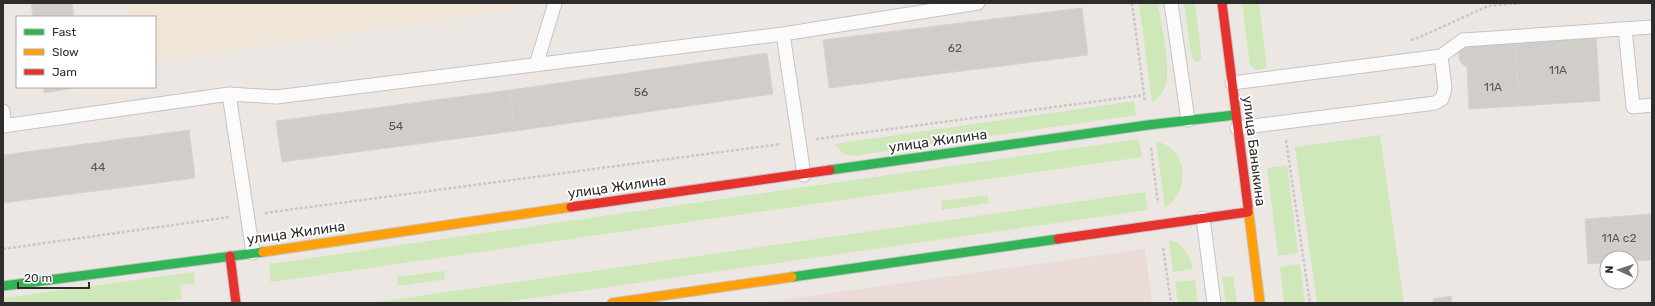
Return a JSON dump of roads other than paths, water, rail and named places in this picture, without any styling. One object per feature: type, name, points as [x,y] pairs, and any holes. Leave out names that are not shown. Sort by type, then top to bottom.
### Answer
[{"type":"main road","name":"улица Баныкина","points":[[1222,3],[1260,303]]},
{"type":"main road","name":"улица Жилина","points":[[3,286],[253,253],[1148,125],[1235,114]]},
{"type":"main road","points":[[612,303],[1248,212]]},
{"type":"main road","points":[[230,256],[236,303]]},
{"type":"lane","points":[[536,64],[554,3]]},
{"type":"lane","points":[[3,111],[4,126],[228,94],[276,97],[783,34],[978,3]]},
{"type":"lane","points":[[1172,3],[1188,120]]},
{"type":"lane","points":[[1232,83],[1441,56],[1463,40],[1652,27]]},
{"type":"lane","points":[[1626,29],[1633,107],[1652,105]]},
{"type":"lane","points":[[783,34],[804,175]]},
{"type":"lane","points":[[1237,128],[1434,103],[1442,99],[1445,88],[1441,56]]},
{"type":"lane","points":[[228,94],[253,253]]},
{"type":"lane","points":[[1203,218],[1214,303]]}]
